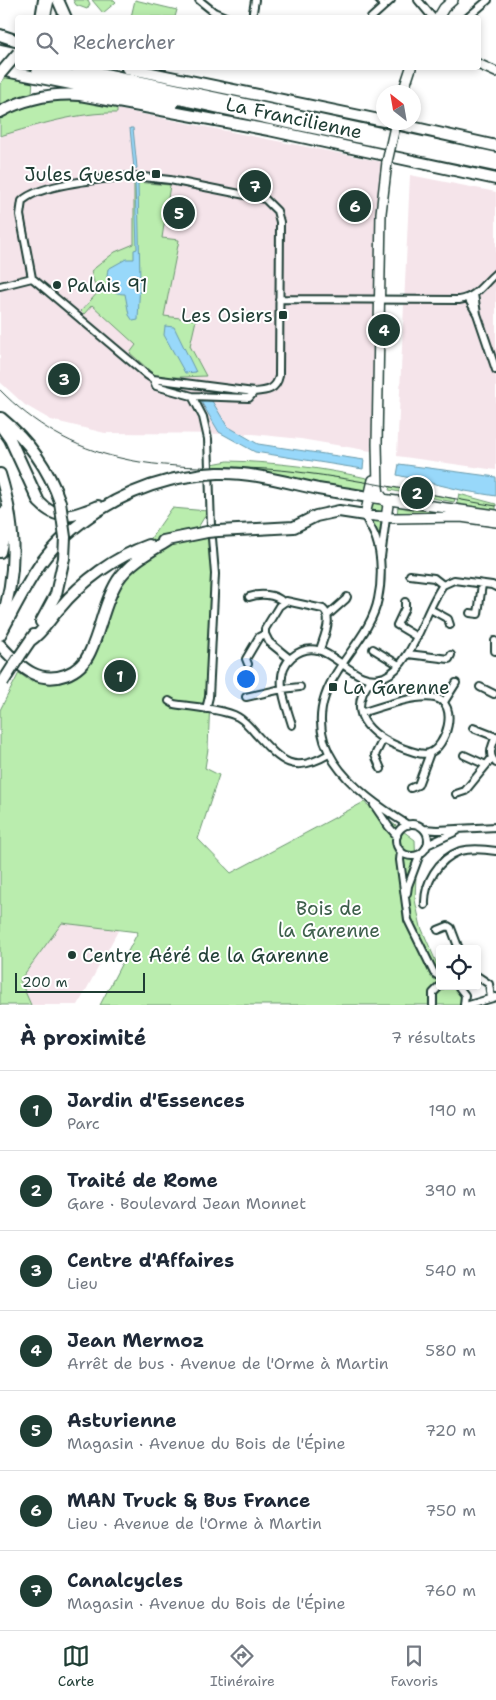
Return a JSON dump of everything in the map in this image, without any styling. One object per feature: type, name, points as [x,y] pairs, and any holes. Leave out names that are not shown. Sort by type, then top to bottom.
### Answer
[{"type":"highway","points":[[43,15],[44,0]]},
{"type":"highway","points":[[58,0],[65,15]]},
{"type":"highway","points":[[0,35],[15,39]]},
{"type":"highway","points":[[0,50],[15,52]]},
{"type":"highway","points":[[0,72],[15,56]]},
{"type":"highway","points":[[0,60],[15,62]]},
{"type":"highway","points":[[46,70],[496,166]]},
{"type":"highway","points":[[85,70],[496,158]]},
{"type":"highway","name":"La Francilienne","points":[[139,70],[376,119]]},
{"type":"highway","points":[[154,70],[158,73]]},
{"type":"highway","points":[[0,72],[258,120],[274,120]]},
{"type":"highway","name":"La Francilienne","points":[[0,112],[19,103],[47,95],[80,94],[269,130],[496,179]]},
{"type":"highway","name":"La Francilienne","points":[[421,129],[496,146]]},
{"type":"highway","points":[[0,418],[25,440],[38,457],[50,478],[60,502],[65,537],[64,558],[59,583],[52,603],[31,640],[2,684]]},
{"type":"highway","points":[[0,425],[10,439],[37,497],[47,510],[55,514],[76,515],[112,499],[120,499]]},
{"type":"highway","points":[[0,636],[26,586],[54,547],[87,518],[120,499],[151,486],[170,480],[204,474],[231,473],[368,497]]},
{"type":"highway","points":[[0,476],[9,504],[13,545],[8,596],[0,624]]},
{"type":"highway","points":[[0,486],[4,517],[4,534],[0,552]]},
{"type":"highway","points":[[31,640],[36,637],[59,608],[76,591],[103,569],[145,547],[169,540],[212,532],[294,527],[316,516],[331,512],[346,511],[365,514]]},
{"type":"highway","points":[[0,645],[32,673],[52,678],[72,672],[83,664],[90,652],[106,604],[119,579],[142,556],[169,540]]},
{"type":"main road","points":[[44,15],[49,0]]},
{"type":"main road","points":[[440,15],[453,0]]},
{"type":"main road","points":[[481,65],[496,72]]},
{"type":"main road","points":[[405,85],[410,70]]},
{"type":"main road","points":[[386,518],[388,505],[378,489],[377,460],[381,213],[387,162],[394,130]]},
{"type":"main road","points":[[377,460],[365,514],[386,518],[461,517],[496,522]]},
{"type":"main road","points":[[368,497],[496,515]]},
{"type":"street","points":[[199,0],[221,15]]},
{"type":"street","points":[[252,15],[255,0]]},
{"type":"street","points":[[379,0],[384,6]]},
{"type":"street","points":[[374,15],[391,0]]},
{"type":"street","points":[[418,0],[430,15]]},
{"type":"street","points":[[470,15],[488,0]]},
{"type":"street","points":[[153,379],[254,392],[268,391],[275,385],[278,380],[280,216],[270,202],[170,180],[134,176],[95,180],[45,189],[34,192],[22,200],[20,215],[32,278],[113,348],[153,379],[156,386],[192,396],[249,398],[254,392]]},
{"type":"street","points":[[279,299],[451,300],[471,296],[496,273]]},
{"type":"street","points":[[0,286],[32,278]]},
{"type":"street","points":[[471,296],[496,370]]},
{"type":"street","points":[[192,396],[203,418],[208,439],[211,526],[215,574],[209,710]]},
{"type":"street","points":[[365,514],[366,520],[376,537],[380,560],[380,588],[375,611],[332,680],[322,706],[322,732],[329,754],[342,773],[372,802],[408,825]]},
{"type":"street","points":[[380,560],[386,518]]},
{"type":"street","points":[[410,575],[434,578],[443,585]]},
{"type":"street","points":[[292,725],[282,689],[282,673],[290,658],[304,651],[320,650],[363,678],[372,679],[386,676],[408,654],[443,585],[454,580],[496,587]]},
{"type":"street","points":[[470,613],[478,614],[482,584]]},
{"type":"street","points":[[249,597],[258,594],[279,598],[283,602]]},
{"type":"street","points":[[320,650],[328,615],[347,597]]},
{"type":"street","points":[[290,658],[269,642],[265,634],[265,629],[283,602],[289,600],[323,608],[328,615]]},
{"type":"street","points":[[405,602],[405,608],[397,626],[416,636]]},
{"type":"street","points":[[430,609],[448,618],[450,625]]},
{"type":"street","points":[[248,664],[246,659],[259,637],[265,634]]},
{"type":"street","points":[[495,641],[496,651]]},
{"type":"street","points":[[373,649],[398,665]]},
{"type":"street","points":[[408,654],[450,659],[451,655]]},
{"type":"street","points":[[363,678],[365,688]]},
{"type":"street","points":[[361,713],[383,705],[414,699],[436,698],[444,702],[449,710],[449,718],[442,741],[436,749],[419,754],[383,739],[366,726],[361,713],[360,700],[365,688],[372,679]]},
{"type":"street","points":[[444,702],[456,683]]},
{"type":"street","points":[[246,697],[300,687]]},
{"type":"street","points":[[480,687],[496,693]]},
{"type":"street","points":[[169,701],[174,704],[234,715],[244,721],[272,752],[284,761],[298,765],[306,764],[315,762],[329,754]]},
{"type":"street","points":[[456,794],[465,791],[486,764],[494,760],[490,752],[496,737],[473,728]]},
{"type":"street","points":[[381,769],[375,755],[383,739]]},
{"type":"street","points":[[411,788],[418,785],[430,752]]},
{"type":"street","points":[[419,754],[425,764]]},
{"type":"street","points":[[464,755],[486,764]]},
{"type":"street","points":[[372,802],[397,836]]},
{"type":"street","points":[[420,854],[410,856],[401,851],[397,844],[397,836],[401,829],[408,825],[417,825],[424,829],[496,827]]},
{"type":"street","points":[[424,829],[428,837],[427,846]]},
{"type":"street","points":[[406,906],[408,886],[420,854],[427,846],[462,829]]},
{"type":"street","points":[[425,905],[426,888],[442,864],[451,856],[466,850],[496,851]]},
{"type":"street","points":[[401,851],[400,860],[408,920],[413,933],[436,973]]},
{"type":"street","points":[[438,930],[448,926],[451,928],[457,945]]},
{"type":"street","points":[[470,1005],[493,998],[489,984],[481,979]]},
{"type":"street","points":[[431,1003],[437,990]]},
{"type":"street","points":[[461,990],[464,995],[464,1005]]},
{"type":"street","points":[[464,995],[483,1000]]},
{"type":"shaded area","points":[[96,105],[383,162],[378,200],[371,451],[301,439],[253,434],[105,433],[51,420],[25,405],[0,382],[0,120]]},
{"type":"shaded area","points":[[410,175],[496,192],[496,470],[397,456]]},
{"type":"shaded area","name":"Centre Aéré de la Garenne","points":[[62,923],[119,929],[78,1005],[31,1005],[20,980]]},
{"type":"green space","points":[[73,0],[88,0],[90,4],[87,9],[76,5]]},
{"type":"green space","points":[[92,0],[114,0],[116,2],[103,13]]},
{"type":"green space","points":[[135,0],[177,10],[176,15],[131,15]]},
{"type":"green space","points":[[6,77],[33,80],[32,93],[9,102],[0,108],[0,84]]},
{"type":"green space","points":[[71,99],[117,107],[117,113],[73,117],[0,136],[0,117],[34,104]]},
{"type":"green space","points":[[134,182],[170,185],[162,238],[179,240],[164,316],[196,320],[190,346],[206,376],[158,378],[130,353],[136,345],[92,305],[84,314],[81,311],[100,290],[94,282],[91,271],[115,252],[134,244]]},
{"type":"green space","points":[[228,461],[300,466],[371,479],[367,493],[213,471],[212,464]]},
{"type":"green space","points":[[390,487],[455,499],[454,502],[389,490]]},
{"type":"green space","points":[[459,494],[496,504],[496,513],[399,499],[399,496],[456,506]]},
{"type":"green space","points":[[371,502],[384,503],[384,513],[369,511]]},
{"type":"green space","points":[[398,506],[479,515],[397,516]]},
{"type":"green space","name":"Bois de la Garenne","points":[[172,508],[208,511],[191,539],[211,535],[215,574],[208,749],[205,768],[219,775],[198,839],[231,873],[364,802],[415,840],[415,900],[421,927],[436,962],[436,990],[458,990],[461,994],[460,1005],[100,1005],[138,932],[62,923],[20,980],[31,1005],[0,1005],[0,710],[19,673],[30,681],[72,676],[120,579],[128,571]]},
{"type":"green space","points":[[368,519],[383,521],[381,542]]},
{"type":"water","points":[[130,128],[133,128],[137,168],[134,169]]},
{"type":"water","points":[[135,182],[138,183],[140,280],[138,320],[133,321],[129,315],[125,294],[112,290],[107,279],[108,269],[126,259],[134,259],[134,250],[137,249]]},
{"type":"water","points":[[165,326],[174,327],[196,372],[185,373],[164,335]]},
{"type":"water","points":[[200,400],[212,401],[227,426],[258,444],[364,460],[363,469],[255,452],[219,432]]},
{"type":"water","points":[[399,464],[496,477],[496,496],[465,491],[397,475]]},
{"type":"tram line","points":[[0,390],[26,414],[55,433],[86,448],[120,458],[164,465],[254,468],[323,475],[496,506]]},
{"type":"place","name":"Jules Guesde","points":[[156,174]]},
{"type":"place","name":"Canalcycles","points":[[255,186]]},
{"type":"place","name":"MAN Truck & Bus France","points":[[355,206]]},
{"type":"place","name":"Asturienne","points":[[179,213]]},
{"type":"place","name":"Palais 91","points":[[57,285]]},
{"type":"place","name":"Les Osiers","points":[[283,315]]},
{"type":"place","name":"Jean Mermoz","points":[[384,330]]},
{"type":"place","name":"Centre d'Affaires","points":[[64,379]]},
{"type":"place","name":"Traité de Rome","points":[[417,493]]},
{"type":"place","name":"Jardin d'Essences","points":[[120,676]]},
{"type":"place","name":"La Garenne","points":[[333,687]]},
{"type":"place","name":"Centre Aéré de la Garenne","points":[[72,955]]}]
